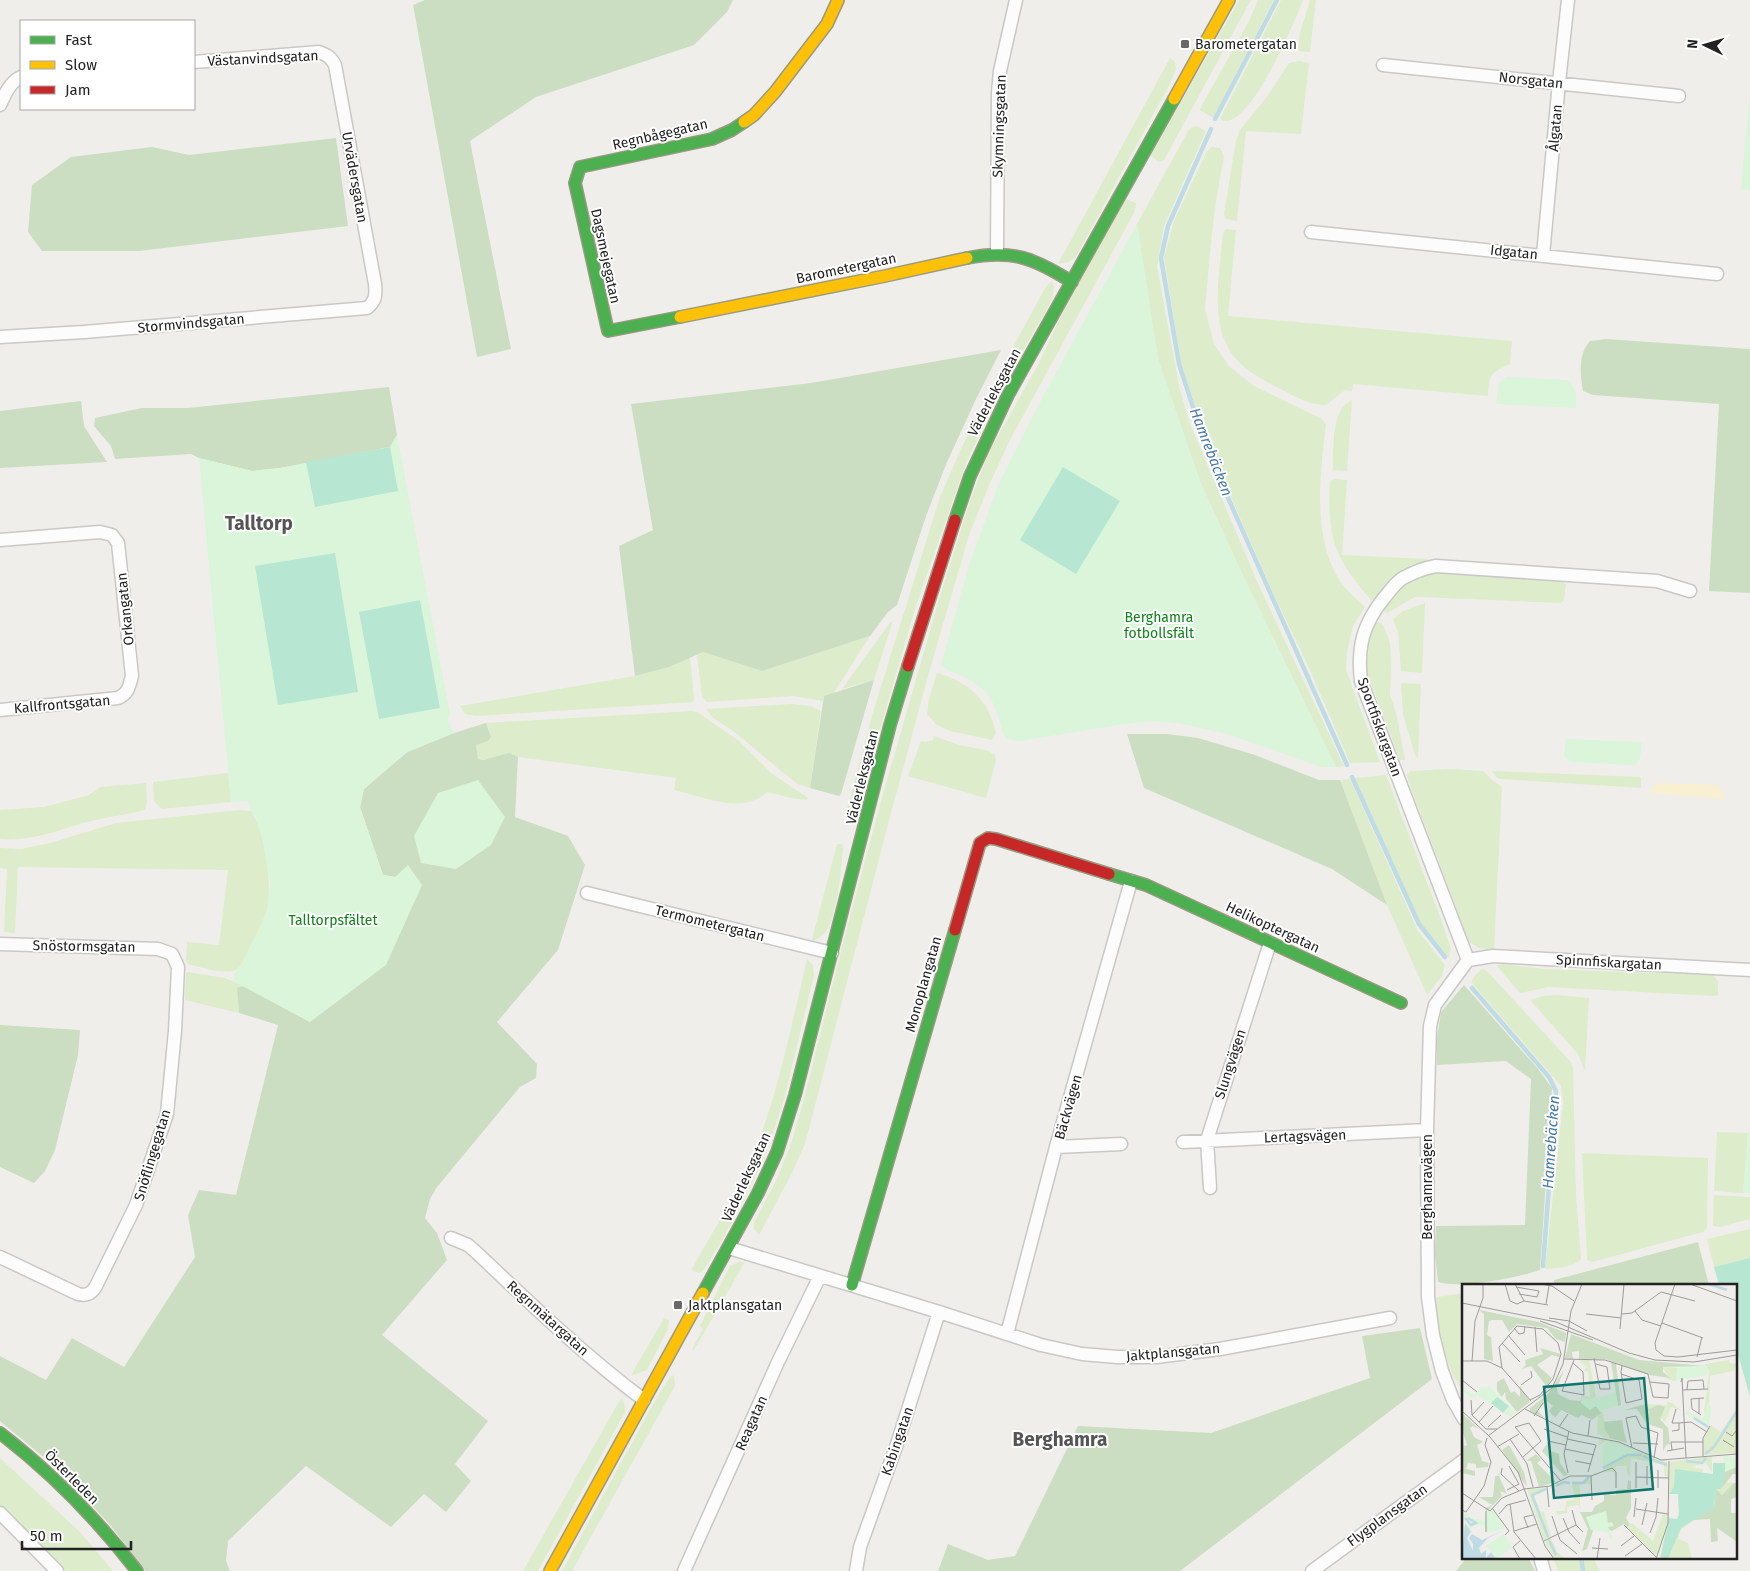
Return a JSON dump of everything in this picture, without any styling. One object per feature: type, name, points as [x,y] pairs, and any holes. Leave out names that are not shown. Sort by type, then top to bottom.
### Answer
[{"type":"street","name":"Regnbågegatan","points":[[576,174],[580,167],[712,139],[740,125],[754,115],[776,92],[827,24],[838,0]]},
{"type":"street","name":"Skymningsgatan","points":[[997,253],[998,93],[1000,71],[1016,0]]},
{"type":"street","name":"Väderleksgatan","points":[[550,1571],[729,1248],[777,1152],[796,1095],[890,725],[947,542],[970,476],[1008,395],[1229,0]]},
{"type":"street","name":"Ålgatan","points":[[1543,255],[1568,0]]},
{"type":"street","name":"Västanvindsgatan","points":[[195,62],[319,52],[332,58]]},
{"type":"street","name":"Urvädersgatan","points":[[332,58],[335,65],[376,296]]},
{"type":"street","name":"Norsgatan","points":[[1383,65],[1679,96]]},
{"type":"street","points":[[0,105],[15,80],[20,78]]},
{"type":"street","name":"Dagsmejegatan","points":[[576,174],[575,183],[608,331],[621,329]]},
{"type":"street","name":"Idgatan","points":[[1311,232],[1717,274]]},
{"type":"street","name":"Barometergatan","points":[[621,329],[885,276],[969,257],[997,253],[1024,257],[1051,269],[1072,282]]},
{"type":"street","name":"Stormvindsgatan","points":[[0,337],[84,332],[367,308],[374,302],[376,296]]},
{"type":"street","name":"Orkangatan","points":[[0,540],[100,532],[112,535],[118,543],[132,676],[128,691],[124,696]]},
{"type":"street","name":"Sportfiskargatan","points":[[1468,960],[1361,681],[1359,666],[1360,650],[1364,631],[1371,615],[1402,579],[1422,569],[1436,566],[1657,581],[1690,591]]},
{"type":"street","name":"Kallfrontsgatan","points":[[0,710],[124,696]]},
{"type":"street","name":"Monoplangatan","points":[[852,1285],[980,843],[988,838],[996,839],[1131,882]]},
{"type":"street","name":"Helikoptergatan","points":[[1131,882],[1146,885],[1401,1002]]},
{"type":"street","name":"Bäckvägen","points":[[1007,1334],[1056,1147],[1131,882]]},
{"type":"street","name":"Termometergatan","points":[[587,893],[832,953]]},
{"type":"street","name":"Slungvägen","points":[[1210,1188],[1207,1140],[1270,943]]},
{"type":"street","name":"Snöstormsgatan","points":[[0,944],[143,948],[167,951]]},
{"type":"street","name":"Snöflingegatan","points":[[0,1257],[78,1294],[85,1296],[92,1292],[136,1205],[167,1114],[175,1031],[178,967],[172,954],[167,951]]},
{"type":"street","name":"Spinnfiskargatan","points":[[1468,960],[1494,956],[1750,970]]},
{"type":"street","name":"Berghamravägen","points":[[1462,1416],[1453,1400],[1442,1371],[1433,1335],[1428,1297],[1427,1130],[1430,1026],[1435,1005],[1468,960]]},
{"type":"street","name":"Lertagsvägen","points":[[1183,1142],[1427,1130]]},
{"type":"street","points":[[1056,1147],[1121,1144]]},
{"type":"street","name":"Regnmätargatan","points":[[452,1238],[468,1245],[478,1253],[554,1324],[644,1400]]},
{"type":"street","name":"Jaktplansgatan","points":[[729,1248],[940,1312],[1041,1345],[1082,1354],[1117,1357],[1156,1357],[1220,1349],[1390,1318]]},
{"type":"street","name":"Reagatan","points":[[684,1571],[778,1362],[820,1276]]},
{"type":"street","name":"Kabingatan","points":[[856,1571],[860,1547],[897,1444],[940,1312]]},
{"type":"street","name":"Österleden","points":[[0,1433],[24,1450],[88,1513],[137,1571]]},
{"type":"street","name":"Flygplansgatan","points":[[1312,1571],[1462,1461]]},
{"type":"street","points":[[0,1513],[57,1571]]},
{"type":"street","points":[[1540,1558],[1544,1571]]},
{"type":"green space","points":[[425,0],[733,0],[727,12],[694,45],[536,97],[470,141],[511,349],[477,357],[413,5]]},
{"type":"green space","points":[[1239,0],[1251,0],[1164,160],[1158,162],[1151,155]]},
{"type":"green space","points":[[1258,0],[1274,0],[1213,118],[1200,110],[1201,107],[1249,21]]},
{"type":"green space","points":[[1281,0],[1303,0],[1281,51],[1256,94],[1243,111],[1231,120],[1220,119]]},
{"type":"green space","points":[[1310,0],[1316,0],[1310,52],[1298,51],[1300,33]]},
{"type":"green space","points":[[1170,58],[1175,62],[1176,69],[1170,84],[1075,258],[1058,264]]},
{"type":"green space","points":[[1299,61],[1309,63],[1301,134],[1246,131],[1237,221],[1226,219],[1224,214],[1236,140],[1240,130],[1269,94],[1289,63]]},
{"type":"green space","points":[[1750,93],[1750,190],[1741,189]]},
{"type":"green space","points":[[1197,126],[1206,131],[1164,226],[1157,266],[1179,386],[1190,424],[1260,588],[1344,766],[1336,767],[1247,584],[1201,484],[1158,359],[1137,224],[1188,131],[1192,127]]},
{"type":"green space","points":[[336,138],[348,226],[139,251],[42,251],[28,232],[32,185],[71,157],[152,147],[189,155]]},
{"type":"green space","points":[[1212,147],[1220,148],[1224,156],[1216,201],[1205,309],[1214,344],[1229,366],[1254,386],[1322,419],[1326,424],[1320,486],[1322,528],[1333,568],[1345,588],[1365,607],[1353,626],[1347,651],[1346,670],[1380,762],[1350,763],[1211,452],[1181,363],[1164,257],[1174,221],[1207,151]]},
{"type":"green space","points":[[1126,199],[1136,203],[1135,211],[1010,440],[969,535],[887,828],[805,1144],[759,1235],[754,1229],[754,1222],[774,1185],[790,1147],[881,801],[938,603],[970,501],[990,450],[1038,365],[1063,312]]},
{"type":"green space","name":"Berghamra fotbollsfält","points":[[1137,224],[1158,359],[1201,484],[1247,584],[1336,767],[1321,767],[1227,734],[1178,723],[1150,721],[1020,741],[1007,739],[1004,736],[995,708],[986,693],[972,681],[941,665],[969,565],[998,485],[1048,387]]},
{"type":"green space","points":[[1226,229],[1236,230],[1228,316],[1512,341],[1510,364],[1492,375],[1488,396],[1353,384],[1352,391],[1345,390],[1326,405],[1319,405],[1294,396],[1245,368],[1230,351],[1223,336],[1219,320],[1218,284],[1223,233]]},
{"type":"green space","points":[[1051,281],[1054,286],[1053,295],[1047,309],[1009,374],[966,463],[915,609],[864,784],[850,817],[847,818],[845,817],[873,712],[940,497],[990,390],[1045,288]]},
{"type":"green space","points":[[1606,339],[1750,349],[1750,593],[1709,591],[1719,404],[1593,395],[1583,391],[1581,371],[1583,352],[1590,341]]},
{"type":"green space","points":[[1001,350],[947,462],[926,516],[897,605],[888,612],[870,636],[762,671],[703,652],[669,667],[635,676],[619,546],[653,530],[631,404],[811,383]]},
{"type":"green space","points":[[1507,377],[1567,380],[1575,389],[1576,408],[1496,404],[1499,383]]},
{"type":"green space","points":[[389,387],[397,435],[390,447],[280,468],[252,471],[199,458],[191,454],[115,459],[111,446],[94,426],[95,418],[142,408],[188,408]]},
{"type":"green space","points":[[1352,400],[1347,471],[1333,470],[1334,438],[1337,419],[1340,411]]},
{"type":"green space","points":[[81,401],[84,426],[107,462],[0,468],[0,411]]},
{"type":"green space","name":"Talltorpsfältet","points":[[397,435],[450,714],[447,719],[454,733],[407,752],[364,789],[360,807],[383,875],[395,877],[408,865],[422,885],[386,965],[310,1022],[233,981],[236,970],[241,965],[267,910],[270,884],[263,842],[256,817],[251,811],[248,801],[231,802],[199,458],[252,471],[280,468],[390,447]],"holes":[[[359,612],[432,665],[440,708],[379,719]]]},
{"type":"green space","points":[[390,447],[398,491],[315,507],[306,462]]},
{"type":"green space","points":[[1063,467],[1120,501],[1076,574],[1020,540]]},
{"type":"green space","points":[[1335,479],[1347,480],[1342,555],[1428,559],[1374,601],[1358,585],[1341,558],[1336,546],[1332,532],[1329,501],[1330,481]]},
{"type":"green space","points":[[335,553],[358,692],[278,705],[255,566]]},
{"type":"green space","points":[[1435,573],[1559,580],[1566,584],[1564,600],[1561,603],[1415,597],[1387,613],[1384,610],[1394,595],[1408,581],[1419,575]]},
{"type":"green space","points":[[420,600],[440,708],[379,719],[359,612]]},
{"type":"green space","points":[[1425,603],[1422,673],[1401,671],[1398,632],[1393,619],[1403,611]]},
{"type":"green space","points":[[893,620],[874,680],[842,689],[889,624]]},
{"type":"green space","points":[[1380,622],[1390,643],[1390,694],[1397,717],[1405,760],[1400,760],[1366,671],[1370,637],[1376,623]]},
{"type":"green space","points":[[870,636],[833,694],[824,696],[823,701],[793,696],[707,702],[702,697],[697,655],[703,652],[762,671]]},
{"type":"green space","points":[[690,657],[693,702],[477,716],[465,714],[460,706],[635,676],[669,667]]},
{"type":"green space","points":[[937,673],[968,687],[983,702],[993,721],[996,733],[992,740],[950,731],[935,724],[927,715],[929,699]]},
{"type":"green space","points":[[874,680],[841,794],[839,796],[810,788],[824,696]]},
{"type":"green space","points":[[1401,683],[1421,684],[1418,758],[1415,755],[1403,714]]},
{"type":"green space","points":[[791,704],[811,706],[821,711],[810,788],[798,784],[737,734],[712,717],[706,709]]},
{"type":"green space","points":[[697,712],[738,740],[771,773],[808,798],[807,800],[767,792],[757,799],[746,803],[722,802],[674,790],[676,778],[513,755],[478,759],[476,745],[488,741],[491,737],[486,723]]},
{"type":"green space","points":[[486,723],[491,737],[488,741],[476,745],[478,759],[484,760],[509,753],[518,757],[515,817],[568,836],[585,865],[558,950],[497,1022],[537,1064],[536,1078],[520,1087],[437,1187],[430,1199],[425,1218],[437,1233],[447,1260],[382,1335],[488,1421],[455,1464],[471,1481],[446,1512],[424,1494],[391,1527],[306,1466],[228,1541],[226,1561],[230,1571],[145,1571],[111,1526],[58,1469],[0,1421],[0,1356],[46,1380],[72,1338],[124,1367],[195,1257],[188,1215],[199,1190],[236,1195],[278,1025],[239,1013],[237,988],[244,986],[310,1022],[395,877],[383,875],[360,807],[364,789],[407,752],[454,733]]},
{"type":"green space","points":[[1127,734],[1167,734],[1198,738],[1255,755],[1319,780],[1340,780],[1387,905],[1332,869],[1144,788]]},
{"type":"green space","points":[[934,736],[959,745],[986,750],[995,755],[996,760],[986,798],[908,776],[921,741],[933,740]]},
{"type":"green space","points":[[1566,739],[1642,742],[1640,759],[1635,765],[1570,762],[1564,757]]},
{"type":"green space","points":[[1450,769],[1483,771],[1502,787],[1494,950],[1479,948],[1469,942],[1407,775],[1411,771]]},
{"type":"green space","points":[[1492,771],[1641,777],[1641,788],[1501,779],[1496,777]]},
{"type":"green space","points":[[228,773],[231,802],[162,809],[154,801],[153,782]]},
{"type":"green space","points":[[1386,775],[1451,948],[1449,958],[1421,923],[1355,778]]},
{"type":"green space","points":[[1350,779],[1418,931],[1445,965],[1442,976],[1427,995],[1387,905],[1340,780]]},
{"type":"green space","points":[[478,780],[505,817],[491,845],[456,869],[421,863],[414,836],[438,793]]},
{"type":"green space","points":[[146,783],[147,802],[145,810],[94,820],[34,837],[0,839],[0,810],[44,807],[89,795],[100,787]]},
{"type":"green space","points":[[240,810],[251,811],[260,831],[264,844],[268,874],[269,901],[261,926],[244,960],[237,969],[227,972],[213,970],[188,964],[186,960],[187,942],[219,945],[228,870],[18,867],[15,933],[4,932],[7,869],[0,868],[0,848],[21,849],[50,843],[116,823]]},
{"type":"green space","points":[[837,844],[842,844],[843,849],[834,910],[827,930],[822,936],[813,941],[812,939]]},
{"type":"green space","points":[[807,959],[813,965],[814,975],[785,1096],[774,1130],[762,1163],[721,1242],[704,1269],[700,1273],[695,1272],[692,1269],[749,1166],[764,1128],[784,1056]]},
{"type":"green space","points":[[1503,964],[1545,969],[1713,975],[1718,981],[1718,995],[1548,987],[1520,993],[1497,966]]},
{"type":"green space","points":[[1482,969],[1486,970],[1570,1061],[1573,1067],[1576,1194],[1581,1259],[1569,1266],[1545,1269],[1563,1103],[1561,1086],[1471,982]]},
{"type":"green space","points":[[186,973],[225,978],[244,986],[237,989],[239,1013],[185,1000]]},
{"type":"green space","points":[[1464,985],[1538,1069],[1552,1088],[1540,1270],[1489,1282],[1448,1284],[1438,1282],[1435,1254],[1436,1226],[1525,1225],[1531,1079],[1506,1061],[1437,1065],[1437,1038],[1441,1012]]},
{"type":"green space","points":[[1557,995],[1589,998],[1585,1070],[1578,1054],[1530,1000],[1543,996]]},
{"type":"green space","points":[[0,1025],[80,1030],[78,1055],[55,1150],[45,1171],[34,1183],[0,1167]]},
{"type":"green space","points":[[1717,1132],[1748,1133],[1743,1193],[1714,1191]]},
{"type":"green space","points":[[1748,1133],[1750,1133],[1750,1193],[1743,1193]]},
{"type":"green space","points":[[1582,1153],[1708,1158],[1707,1228],[1703,1232],[1592,1262],[1587,1260]]},
{"type":"green space","points":[[1714,1195],[1750,1197],[1750,1219],[1720,1227],[1713,1226]]},
{"type":"green space","points":[[1750,1229],[1750,1258],[1714,1267],[1707,1239]]},
{"type":"green space","points":[[1698,1242],[1709,1284],[1553,1284],[1554,1280]]},
{"type":"green space","points":[[1750,1258],[1750,1397],[1738,1354],[1738,1284],[1719,1284],[1714,1267]]},
{"type":"green space","points":[[739,1262],[745,1262],[694,1350],[692,1349],[703,1329],[700,1326],[730,1266]]},
{"type":"green space","points":[[1462,1293],[1462,1390],[1452,1372],[1443,1349],[1433,1302],[1437,1297]]},
{"type":"green space","points":[[664,1318],[669,1320],[667,1331],[647,1370],[631,1376],[634,1370]]},
{"type":"green space","points":[[1420,1328],[1432,1379],[1180,1571],[938,1571],[948,1544],[988,1560],[1015,1556],[1078,1426],[1211,1433],[1370,1378],[1362,1336]]},
{"type":"green space","points":[[674,1375],[675,1386],[572,1571],[562,1571],[652,1406],[669,1378]]},
{"type":"green space","points":[[621,1398],[624,1402],[625,1412],[538,1571],[523,1571]]},
{"type":"green space","points":[[0,1458],[80,1532],[113,1571],[63,1571],[0,1507]]},
{"type":"green space","points":[[1466,1558],[1528,1558],[1535,1571],[1456,1571]]},
{"type":"green space","points":[[1553,1558],[1594,1558],[1600,1571],[1558,1571]]},
{"type":"sand","points":[[1658,783],[1715,785],[1721,789],[1725,799],[1649,793],[1652,787]]},
{"type":"waterway","name":"Hamrebäcken","points":[[1215,119],[1277,0]]},
{"type":"waterway","name":"Hamrebäcken","points":[[1211,129],[1168,226],[1161,258],[1179,364],[1208,453],[1347,765]]},
{"type":"waterway","name":"Hamrebäcken","points":[[1352,777],[1419,924],[1445,957]]},
{"type":"waterway","name":"Hamrebäcken","points":[[1472,988],[1549,1077],[1556,1091],[1543,1266]]},
{"type":"waterway","name":"Hamrebäcken","points":[[1581,1558],[1583,1571]]},
{"type":"traffic: fast","points":[[955,520],[970,476],[1008,395],[1174,99]]},
{"type":"traffic: fast","points":[[680,317],[608,331],[575,183],[580,167],[712,139],[744,122]]},
{"type":"traffic: fast","points":[[967,258],[983,255],[1010,255],[1034,261],[1072,282]]},
{"type":"traffic: fast","points":[[703,1293],[758,1193],[777,1152],[795,1095],[890,725],[908,666]]},
{"type":"traffic: fast","points":[[1109,874],[1146,885],[1401,1003]]},
{"type":"traffic: fast","points":[[852,1285],[955,930]]},
{"type":"traffic: fast","points":[[0,1433],[38,1464],[90,1515],[137,1571]]},
{"type":"traffic: slow","points":[[744,122],[754,115],[775,92],[827,24],[838,0]]},
{"type":"traffic: slow","points":[[1174,99],[1229,0]]},
{"type":"traffic: slow","points":[[680,317],[967,258]]},
{"type":"traffic: slow","points":[[550,1571],[703,1293]]},
{"type":"traffic: jam","points":[[908,666],[955,520]]},
{"type":"traffic: jam","points":[[955,930],[980,843],[988,838],[1109,874]]},
{"type":"place","name":"Barometergatan","points":[[1185,44]]},
{"type":"place","name":"Jaktplansgatan","points":[[678,1305]]},
{"type":"district","name":"Talltorp","points":[[259,523]]},
{"type":"district","name":"Berghamra","points":[[1060,1439]]}]
